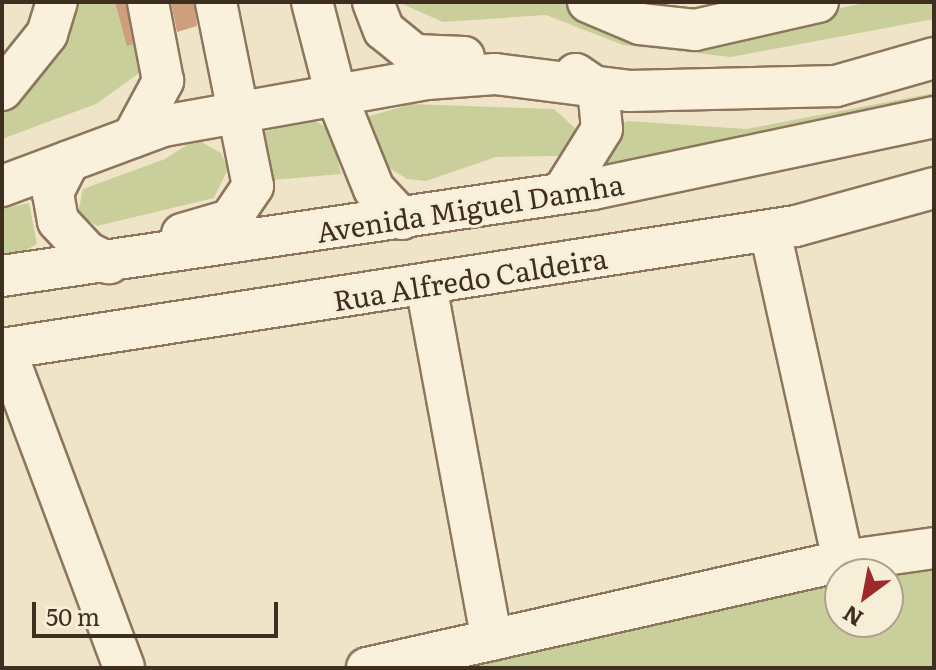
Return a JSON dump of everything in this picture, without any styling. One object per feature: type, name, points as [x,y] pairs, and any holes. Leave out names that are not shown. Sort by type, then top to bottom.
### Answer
[{"type":"street","points":[[2,90],[47,34],[57,2]]},
{"type":"street","points":[[133,137],[163,81],[148,2]]},
{"type":"street","points":[[69,161],[53,193],[58,221],[87,252],[112,262],[240,210],[255,172],[216,2]]},
{"type":"street","points":[[312,2],[336,95],[374,189],[402,219]]},
{"type":"street","points":[[373,2],[384,30],[415,55],[547,58],[598,89]]},
{"type":"street","points":[[592,5],[640,24],[695,30],[818,2]]},
{"type":"street","points":[[2,186],[133,137],[242,109],[336,95],[495,74],[598,89],[836,86],[934,58]]},
{"type":"street","points":[[562,193],[599,143],[598,89]]},
{"type":"street","name":"Avenida Miguel Damha","points":[[2,276],[562,193],[934,117]]},
{"type":"street","name":"Rua Alfredo Caldeira","points":[[4,349],[770,231],[934,188]]},
{"type":"street","points":[[770,231],[842,558]]},
{"type":"street","points":[[426,285],[492,640]]},
{"type":"street","points":[[4,349],[124,668]]},
{"type":"street","points":[[864,558],[934,548]]},
{"type":"street","points":[[367,668],[824,565]]},
{"type":"green space","points":[[74,2],[127,2],[142,71],[96,104],[2,139],[2,105]]},
{"type":"green space","points":[[398,2],[562,2],[586,18],[704,36],[870,2],[934,2],[934,19],[731,57],[623,45],[546,15],[443,22]]},
{"type":"green space","points":[[934,93],[934,112],[603,172],[621,124],[628,121],[746,129]]},
{"type":"green space","points":[[412,104],[554,109],[575,128],[573,140],[558,156],[496,157],[426,181],[407,179],[383,164],[366,117]]},
{"type":"green space","points":[[312,119],[331,130],[341,174],[273,180],[264,132]]},
{"type":"green space","points":[[196,139],[221,153],[228,169],[214,198],[97,226],[78,213],[83,189],[165,159]]},
{"type":"green space","points":[[29,203],[37,244],[2,264],[2,209]]},
{"type":"green space","points":[[934,565],[934,668],[451,668],[824,584],[824,638],[904,638],[904,571]]},
{"type":"building","points":[[115,2],[126,2],[133,44],[127,46]]},
{"type":"building","points":[[171,2],[194,2],[197,26],[177,32]]}]
